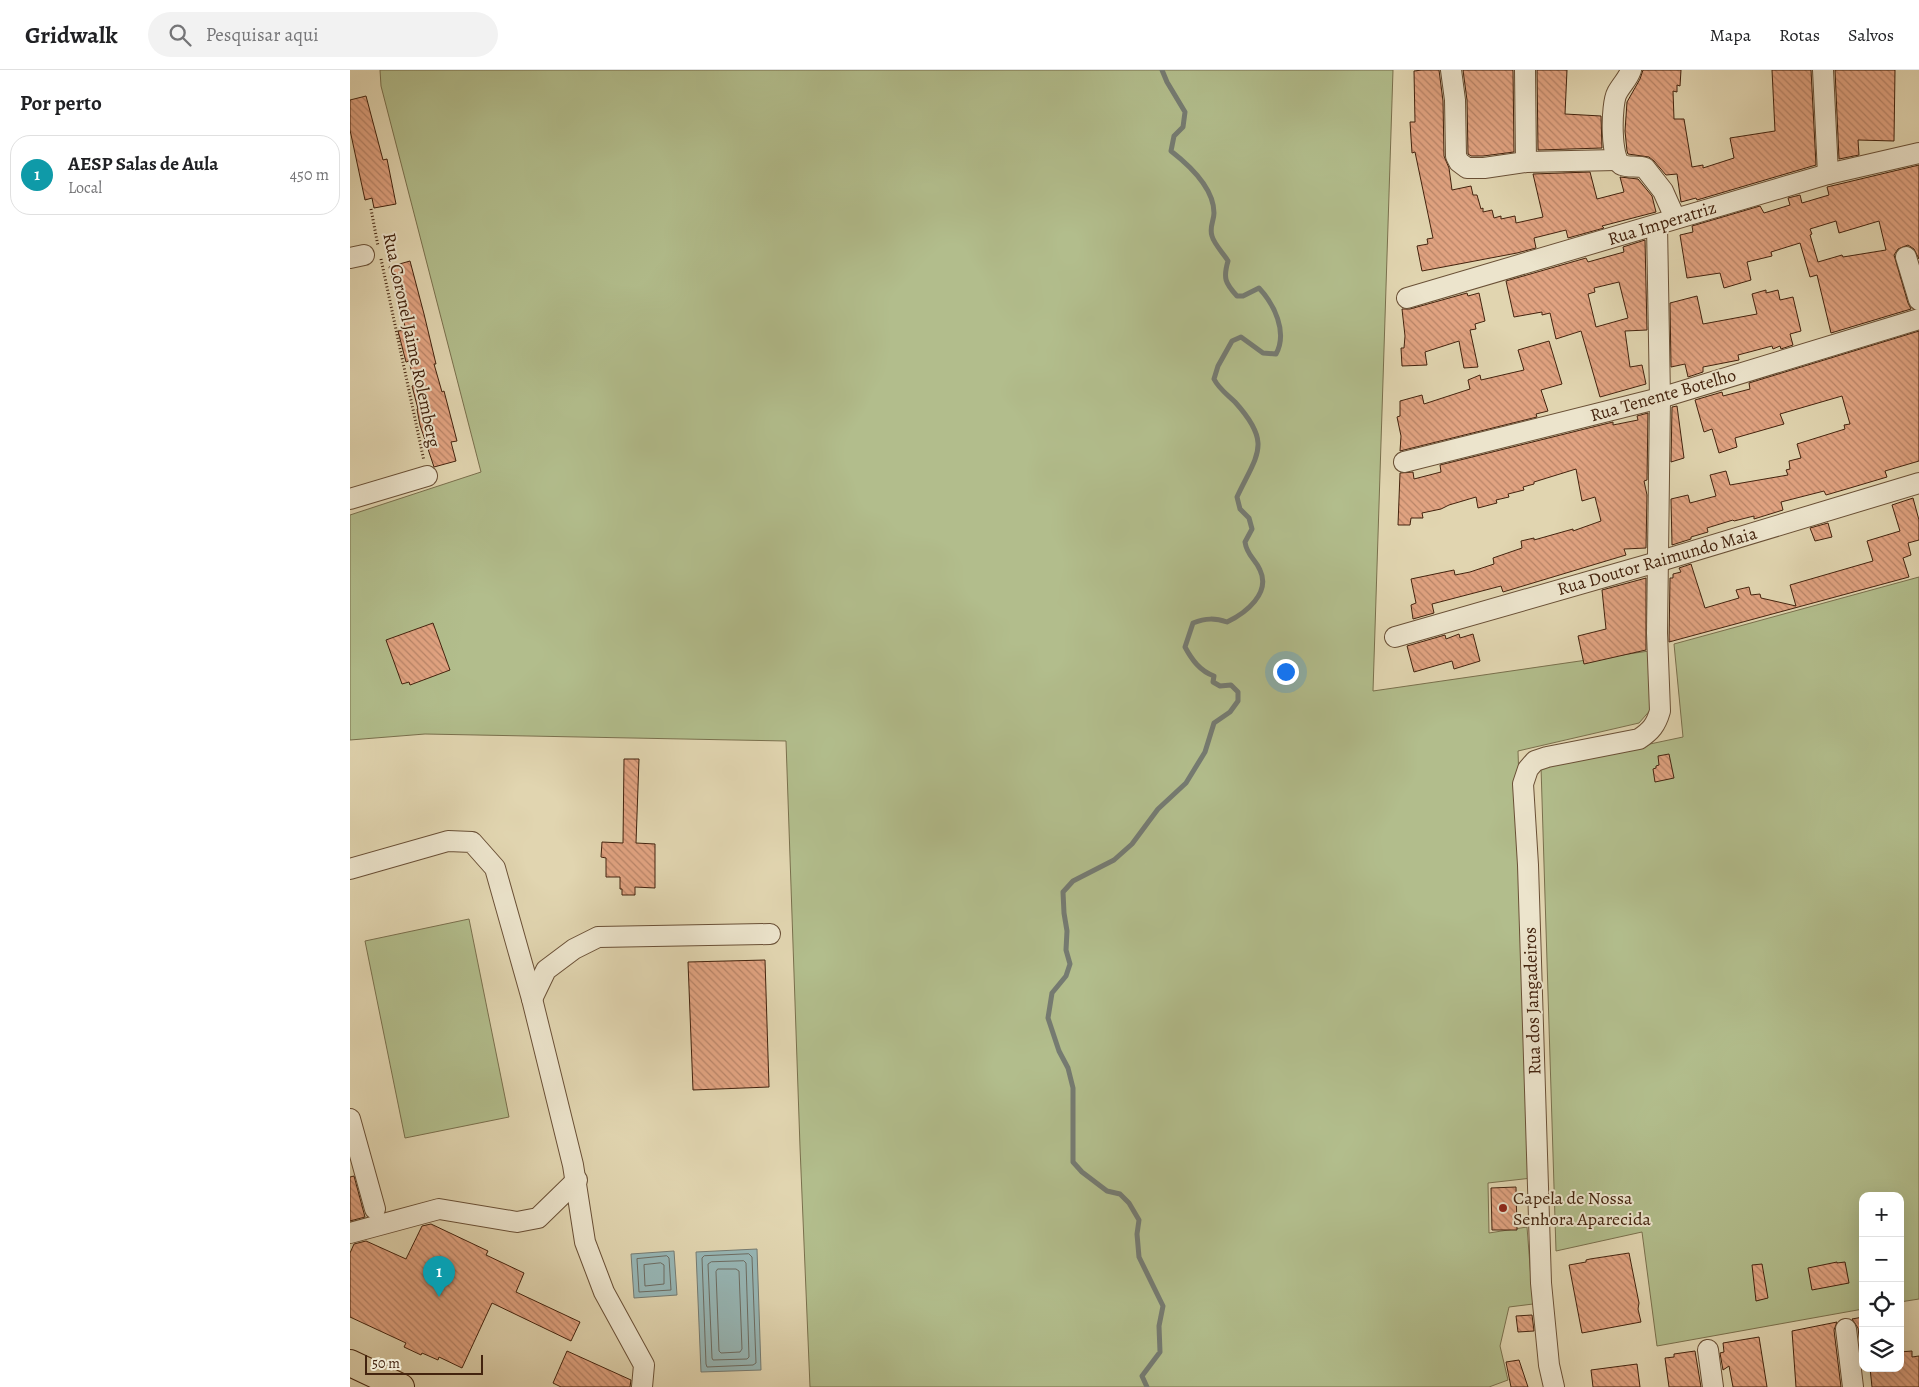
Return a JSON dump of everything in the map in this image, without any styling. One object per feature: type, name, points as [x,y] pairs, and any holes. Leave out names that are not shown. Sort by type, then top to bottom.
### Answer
[{"type":"main road","points":[[350,1363],[401,1387]]},
{"type":"street","points":[[1451,70],[1455,100],[1456,151],[1458,162],[1467,168],[1484,168],[1526,162],[1616,160]]},
{"type":"street","points":[[1525,70],[1526,162]]},
{"type":"street","points":[[1632,70],[1616,94],[1613,132],[1616,160],[1621,165],[1645,168],[1663,191],[1666,222],[1657,562]]},
{"type":"street","points":[[1823,70],[1828,174]]},
{"type":"street","name":"Rua Imperatriz","points":[[1407,298],[1828,174],[1919,153]]},
{"type":"street","points":[[1906,256],[1919,300]]},
{"type":"street","name":"Rua Tenente Botelho","points":[[1404,462],[1660,398],[1919,319]]},
{"type":"street","points":[[350,499],[427,476]]},
{"type":"street","name":"Rua Doutor Raimundo Maia","points":[[1395,637],[1657,562],[1919,483]]},
{"type":"street","name":"Rua dos Jangadeiros","points":[[1554,1387],[1549,1365],[1542,1283],[1528,865],[1523,784],[1528,769],[1535,761],[1639,739],[1650,732],[1657,723],[1660,711],[1657,562]]},
{"type":"street","points":[[350,869],[448,841],[472,842],[495,868],[532,999],[577,1180],[585,1242],[604,1292],[644,1364],[642,1387]]},
{"type":"street","points":[[532,999],[546,970],[574,949],[598,938],[770,934]]},
{"type":"street","points":[[350,1119],[376,1209]]},
{"type":"street","points":[[350,1233],[439,1209],[517,1222],[538,1218],[577,1180]]},
{"type":"street","points":[[1846,1329],[1854,1387]]},
{"type":"street","points":[[1708,1350],[1714,1387]]},
{"type":"path","name":"Rua Coronel Jaime Rolemberg","points":[[371,209],[368,255],[427,476]]},
{"type":"green space","points":[[380,70],[1393,70],[1373,691],[1649,651],[1653,707],[1639,723],[1518,751],[1532,1178],[1488,1183],[1489,1233],[1527,1227],[1533,1304],[1509,1307],[1500,1346],[1508,1380],[1489,1387],[810,1387],[786,741],[425,734],[350,740],[350,515],[481,472],[381,86]]},
{"type":"green space","points":[[1919,577],[1919,1299],[1904,1301],[1904,1192],[1859,1192],[1859,1310],[1657,1346],[1642,1232],[1556,1251],[1541,767],[1683,737],[1674,644]]},
{"type":"green space","points":[[469,919],[509,1117],[405,1138],[365,941]]},
{"type":"water","points":[[757,1249],[761,1370],[701,1372],[696,1252]]},
{"type":"water","points":[[674,1251],[677,1295],[634,1298],[631,1254]]},
{"type":"building","points":[[1439,70],[1443,101],[1444,156],[1449,168],[1452,190],[1471,186],[1473,195],[1477,195],[1483,212],[1492,210],[1494,218],[1501,216],[1501,219],[1515,216],[1516,223],[1543,217],[1533,174],[1590,172],[1597,199],[1624,192],[1620,177],[1638,179],[1652,196],[1656,212],[1602,226],[1604,228],[1568,238],[1566,230],[1534,238],[1536,248],[1517,253],[1422,271],[1417,246],[1428,244],[1427,239],[1433,238],[1415,152],[1412,153],[1410,122],[1415,122],[1414,71]]},
{"type":"building","points":[[1463,70],[1513,70],[1514,152],[1483,156],[1471,156],[1468,154],[1467,100]]},
{"type":"building","points":[[1537,70],[1567,70],[1565,114],[1601,116],[1602,148],[1538,150]]},
{"type":"building","points":[[1643,70],[1681,70],[1680,86],[1677,85],[1677,92],[1673,91],[1674,119],[1684,119],[1692,167],[1703,165],[1703,168],[1734,158],[1730,138],[1775,131],[1772,70],[1811,70],[1816,165],[1697,200],[1696,198],[1681,202],[1677,174],[1666,175],[1649,157],[1628,154],[1627,151],[1625,131],[1627,102]]},
{"type":"building","points":[[1835,70],[1895,70],[1894,141],[1858,140],[1859,155],[1839,159]]},
{"type":"building","points":[[366,96],[383,160],[387,159],[396,204],[374,208],[372,198],[365,200],[350,130],[350,100]]},
{"type":"building","points":[[1919,165],[1919,259],[1914,249],[1908,245],[1898,249],[1894,255],[1911,309],[1831,333],[1817,275],[1810,277],[1800,243],[1771,252],[1772,256],[1747,262],[1751,280],[1724,288],[1720,273],[1687,278],[1680,235],[1693,232],[1692,226],[1760,206],[1764,213],[1790,205],[1788,198],[1800,195],[1802,203],[1829,195],[1827,187]],"holes":[[[1836,221],[1839,233],[1879,221],[1886,250],[1843,257],[1842,255],[1818,262],[1810,229]]]},
{"type":"building","points":[[1645,240],[1647,330],[1625,331],[1630,367],[1642,365],[1646,384],[1600,397],[1581,331],[1556,339],[1550,313],[1542,315],[1542,312],[1514,317],[1506,281],[1586,258],[1588,262],[1624,252],[1623,247]],"holes":[[[1619,282],[1628,318],[1596,327],[1588,294],[1595,292],[1594,288]]]},
{"type":"building","points":[[410,261],[436,364],[434,364],[442,392],[444,391],[457,441],[451,442],[456,461],[434,467],[420,425],[412,386],[415,385],[409,361],[406,362],[398,331],[406,330],[389,267]]},
{"type":"building","points":[[1766,290],[1766,293],[1778,290],[1780,300],[1793,297],[1801,331],[1790,334],[1793,345],[1781,349],[1780,346],[1773,349],[1772,346],[1738,355],[1739,360],[1703,367],[1703,372],[1688,377],[1685,364],[1671,367],[1670,303],[1697,296],[1703,324],[1757,314],[1752,294]]},
{"type":"building","points":[[1467,293],[1468,296],[1479,293],[1485,321],[1475,324],[1476,329],[1470,330],[1478,367],[1464,368],[1459,341],[1425,352],[1427,365],[1402,366],[1401,348],[1404,348],[1405,336],[1402,309],[1410,309]]},
{"type":"building","points":[[1919,331],[1919,461],[1885,471],[1887,477],[1850,488],[1826,495],[1824,491],[1781,502],[1783,510],[1754,519],[1754,516],[1707,528],[1708,532],[1672,545],[1671,499],[1688,495],[1690,503],[1716,496],[1710,475],[1726,471],[1730,485],[1788,475],[1786,470],[1790,469],[1789,461],[1801,458],[1797,444],[1845,429],[1844,425],[1850,424],[1842,396],[1780,414],[1784,424],[1735,438],[1737,447],[1719,453],[1712,429],[1704,432],[1695,400],[1722,392],[1723,396],[1750,389],[1749,383]]},
{"type":"building","points":[[1549,341],[1562,384],[1541,390],[1548,411],[1536,414],[1537,417],[1400,451],[1401,436],[1397,417],[1400,416],[1400,401],[1422,395],[1424,404],[1470,389],[1468,380],[1480,375],[1481,380],[1524,370],[1518,350]]},
{"type":"building","points":[[1677,406],[1684,458],[1671,462],[1672,407]]},
{"type":"building","points":[[1648,413],[1647,480],[1644,481],[1647,495],[1646,548],[1624,549],[1626,555],[1503,592],[1501,586],[1432,604],[1434,613],[1413,619],[1411,605],[1416,603],[1411,579],[1454,570],[1455,575],[1470,572],[1494,564],[1493,558],[1522,548],[1521,541],[1534,538],[1534,540],[1573,529],[1573,531],[1601,521],[1595,497],[1582,501],[1576,469],[1534,482],[1534,484],[1523,487],[1524,490],[1508,494],[1509,497],[1496,500],[1497,503],[1478,508],[1476,497],[1441,509],[1422,513],[1423,518],[1411,518],[1410,525],[1398,525],[1400,473],[1413,472],[1414,479],[1441,472],[1440,465],[1613,422],[1613,425],[1638,420],[1637,416]]},
{"type":"building","points":[[1913,498],[1919,520],[1919,540],[1908,543],[1911,555],[1903,558],[1909,577],[1669,642],[1670,578],[1673,578],[1673,574],[1681,572],[1679,568],[1691,564],[1705,608],[1739,598],[1736,590],[1749,587],[1751,595],[1760,594],[1761,598],[1796,606],[1790,585],[1873,561],[1867,541],[1900,531],[1892,505]]},
{"type":"building","points":[[1828,523],[1832,537],[1815,541],[1810,528]]},
{"type":"building","points":[[1646,578],[1646,650],[1584,664],[1578,636],[1606,629],[1602,590]]},
{"type":"building","points":[[433,623],[450,670],[410,685],[409,682],[402,684],[386,640]]},
{"type":"building","points":[[1459,634],[1460,638],[1473,634],[1480,661],[1454,669],[1452,661],[1414,672],[1407,646],[1445,635],[1446,639]]},
{"type":"building","points":[[1669,754],[1674,778],[1655,782],[1653,769],[1659,765],[1658,756]]},
{"type":"building","points":[[624,759],[639,759],[636,843],[655,844],[655,888],[635,887],[635,895],[622,895],[620,877],[606,877],[606,858],[601,857],[602,842],[623,843]]},
{"type":"building","points":[[765,960],[769,1087],[693,1090],[688,962]]},
{"type":"building","points":[[354,1176],[365,1217],[350,1221],[350,1177]]},
{"type":"building","points":[[1516,1187],[1517,1230],[1492,1230],[1491,1188]]},
{"type":"building","points":[[431,1224],[488,1251],[486,1255],[524,1273],[516,1292],[580,1322],[571,1341],[492,1303],[462,1368],[439,1357],[438,1360],[422,1353],[421,1355],[404,1347],[406,1343],[350,1317],[350,1253],[354,1244],[366,1241],[406,1259],[422,1226]]},
{"type":"building","points":[[1629,1253],[1641,1322],[1582,1333],[1569,1265],[1586,1262],[1586,1260],[1590,1259]]},
{"type":"building","points":[[1845,1262],[1849,1283],[1812,1290],[1808,1268]]},
{"type":"building","points":[[1762,1264],[1768,1298],[1756,1301],[1752,1265]]},
{"type":"building","points":[[1532,1315],[1534,1331],[1518,1332],[1516,1316]]},
{"type":"building","points":[[1859,1318],[1859,1336],[1858,1328],[1852,1319]]},
{"type":"building","points":[[1837,1322],[1834,1330],[1841,1387],[1796,1387],[1792,1331]]},
{"type":"building","points":[[1759,1337],[1767,1387],[1733,1387],[1729,1366],[1723,1370],[1720,1353],[1724,1352],[1723,1343]]},
{"type":"building","points":[[567,1351],[631,1380],[630,1387],[561,1387],[553,1383]]},
{"type":"building","points":[[1695,1351],[1701,1387],[1669,1387],[1665,1358],[1674,1357],[1674,1354]]},
{"type":"building","points":[[1912,1351],[1912,1357],[1919,1356],[1919,1387],[1872,1387],[1870,1372],[1904,1372],[1904,1352]]},
{"type":"building","points":[[1519,1360],[1528,1387],[1511,1387],[1506,1362]]},
{"type":"building","points":[[1637,1364],[1640,1387],[1593,1387],[1591,1370]]},
{"type":"waterway","points":[[1147,1387],[1142,1376],[1160,1352],[1159,1326],[1163,1306],[1139,1257],[1137,1234],[1139,1220],[1129,1203],[1120,1194],[1107,1191],[1082,1172],[1073,1162],[1073,1088],[1068,1068],[1059,1051],[1048,1018],[1052,993],[1066,976],[1070,964],[1066,950],[1067,931],[1063,892],[1073,881],[1114,860],[1132,844],[1158,809],[1186,783],[1205,752],[1214,723],[1230,712],[1238,701],[1238,692],[1231,685],[1220,686],[1213,682],[1214,676],[1197,664],[1185,647],[1193,623],[1210,619],[1227,622],[1249,608],[1259,594],[1263,578],[1256,563],[1247,551],[1245,542],[1252,529],[1249,518],[1240,509],[1237,497],[1255,459],[1258,439],[1247,416],[1214,379],[1218,366],[1232,341],[1241,337],[1263,353],[1276,354],[1281,337],[1278,319],[1274,310],[1259,288],[1243,296],[1237,296],[1226,280],[1228,261],[1211,233],[1214,213],[1210,195],[1193,170],[1171,151],[1174,136],[1183,127],[1185,112],[1162,70]]},
{"type":"place","name":"Capela de Nossa Senhora Aparecida","points":[[1503,1208]]},
{"type":"place","name":"AESP Salas de Aula","points":[[439,1297]]}]
